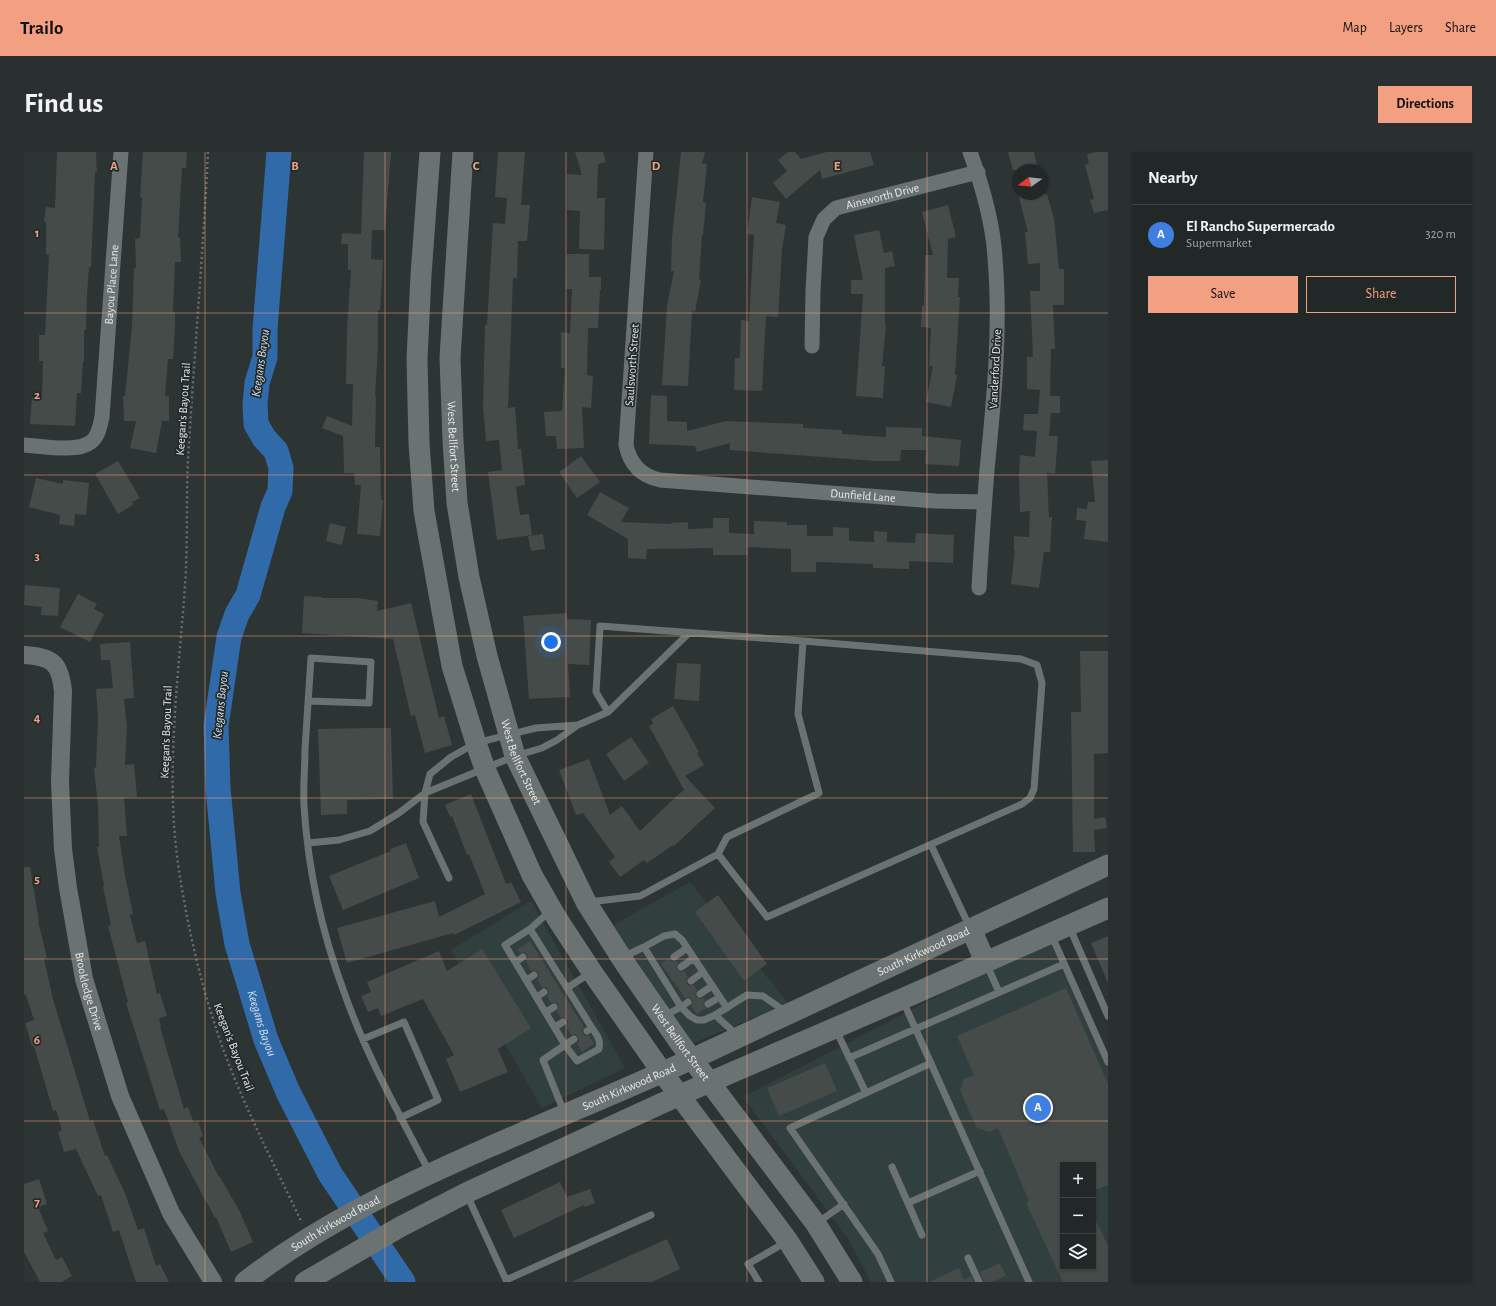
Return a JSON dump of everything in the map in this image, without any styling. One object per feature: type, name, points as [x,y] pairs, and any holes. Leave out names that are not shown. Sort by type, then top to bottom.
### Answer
[{"type":"main road","points":[[430,152],[418,336],[418,443],[424,511],[452,666],[476,743],[485,769],[532,875],[552,909],[592,972],[662,1072],[788,1241],[814,1282]]},
{"type":"main road","name":"West Bellfort Street","points":[[463,152],[450,358],[457,503],[469,577],[487,656],[515,756],[586,902],[621,958],[692,1060],[816,1224],[852,1282]]},
{"type":"main road","points":[[418,443],[453,440]]},
{"type":"main road","points":[[436,583],[469,577]]},
{"type":"main road","name":"South Kirkwood Road","points":[[245,1282],[317,1233],[382,1197],[430,1173],[692,1060],[1108,865]]},
{"type":"main road","points":[[305,1282],[400,1227],[466,1193],[680,1095],[1108,908]]},
{"type":"main road","points":[[971,930],[985,961]]},
{"type":"main road","points":[[452,1164],[466,1193]]},
{"type":"main road","points":[[788,1241],[816,1224]]},
{"type":"street","name":"Bayou Place Lane","points":[[24,445],[70,448],[82,447],[92,442],[99,432],[102,417],[121,152]]},
{"type":"street","name":"Saulsworth Street","points":[[646,152],[626,445],[628,454],[637,469],[652,478],[660,480],[740,486]]},
{"type":"street","name":"Vanderford Drive","points":[[970,152],[978,172],[988,214],[995,257],[997,289],[997,331],[993,406],[984,502],[979,588]]},
{"type":"street","name":"Ainsworth Drive","points":[[812,346],[816,237],[824,219],[836,208],[978,172]]},
{"type":"street","name":"Dunfield Lane","points":[[740,486],[935,501],[984,502]]},
{"type":"street","name":"Brookledge Drive","points":[[24,655],[40,656],[51,660],[62,677],[63,691],[60,782],[63,849],[69,895],[84,979],[120,1096],[171,1213],[213,1282]]},
{"type":"lane","points":[[608,712],[596,692],[600,626],[1021,659],[1036,665],[1042,683],[1034,789],[1030,798],[1022,804],[767,917],[718,854]]},
{"type":"lane","points":[[308,843],[339,840],[370,831],[400,813],[425,794],[515,756],[542,748],[557,740],[578,725],[608,712],[689,633]]},
{"type":"lane","points":[[586,902],[640,896],[718,854],[727,837],[819,793],[798,714],[804,641]]},
{"type":"lane","points":[[308,701],[369,703],[371,662],[311,658],[308,701],[304,806],[308,843],[314,886],[333,960],[344,994],[363,1039],[400,1118],[430,1173]]},
{"type":"lane","points":[[450,878],[423,822],[425,794],[430,774],[451,757],[476,743],[536,728],[578,725]]},
{"type":"lane","points":[[931,845],[971,930]]},
{"type":"lane","points":[[530,928],[538,948],[560,982],[567,988],[569,997],[589,1029],[599,1038],[599,1049],[577,1061],[565,1045],[505,945],[530,928],[552,909]]},
{"type":"lane","points":[[1060,930],[1064,964],[1108,1062]]},
{"type":"lane","points":[[1060,930],[1106,1007],[1108,1016]]},
{"type":"lane","points":[[621,958],[664,936],[675,934],[682,940],[727,1008]]},
{"type":"lane","points":[[644,947],[676,991],[681,1007],[693,1014],[697,1020],[704,1020],[715,1015],[747,995],[763,996],[789,1014]]},
{"type":"lane","points":[[674,957],[687,948]]},
{"type":"lane","points":[[516,962],[523,957]]},
{"type":"lane","points":[[681,967],[694,958]]},
{"type":"lane","points":[[985,961],[999,992]]},
{"type":"lane","points":[[849,1058],[1064,964]]},
{"type":"lane","points":[[567,988],[592,972]]},
{"type":"lane","points":[[691,981],[703,972]]},
{"type":"lane","points":[[527,980],[534,975]]},
{"type":"lane","points":[[700,994],[712,986]]},
{"type":"lane","points":[[537,997],[544,992]]},
{"type":"lane","points":[[708,1004],[720,997]]},
{"type":"lane","points":[[902,999],[1029,1282]]},
{"type":"lane","points":[[661,1017],[688,1002]]},
{"type":"lane","points":[[546,1012],[554,1007]]},
{"type":"lane","points":[[715,1015],[739,1037]]},
{"type":"lane","points":[[363,1039],[404,1022],[438,1100],[400,1118]]},
{"type":"lane","points":[[555,1027],[563,1022]]},
{"type":"lane","points":[[836,1028],[866,1093]]},
{"type":"lane","points":[[565,1114],[543,1060],[574,1039]]},
{"type":"lane","points":[[892,1282],[878,1254],[790,1128],[931,1063]]},
{"type":"lane","points":[[892,1167],[922,1235]]},
{"type":"lane","points":[[908,1203],[980,1171]]},
{"type":"lane","points":[[466,1193],[507,1281],[652,1215]]},
{"type":"lane","points":[[816,1224],[844,1204]]},
{"type":"lane","points":[[759,1282],[748,1264],[788,1241]]},
{"type":"lane","points":[[968,1258],[979,1282]]},
{"type":"path","name":"Keegan's Bayou Trail","points":[[208,152],[203,251],[187,482],[186,556],[173,752],[173,810],[180,875],[191,938],[204,992],[222,1045],[243,1097],[317,1233]]},
{"type":"shaded area","points":[[690,882],[788,1003],[691,1044],[610,927]]},
{"type":"shaded area","points":[[531,901],[625,1068],[542,1108],[451,950]]},
{"type":"shaded area","points":[[1050,938],[1108,1057],[1108,1282],[871,1282],[847,1237],[743,1097]]},
{"type":"building","points":[[57,152],[96,152],[97,172],[95,172],[91,267],[89,267],[86,330],[84,330],[84,362],[81,393],[77,393],[75,426],[30,424],[32,397],[42,398],[43,361],[39,361],[39,335],[45,335],[49,255],[46,254],[46,221],[44,222],[46,207],[55,208]]},
{"type":"building","points":[[143,152],[187,152],[186,168],[182,168],[178,237],[180,237],[181,262],[175,262],[173,312],[175,312],[175,327],[173,359],[168,359],[165,396],[169,396],[169,421],[162,421],[156,453],[130,448],[136,421],[124,421],[123,396],[125,396],[132,326],[134,268],[136,268],[135,239],[140,238],[142,198],[140,197]]},
{"type":"building","points":[[364,152],[391,152],[385,230],[372,230],[371,259],[383,260],[380,310],[378,310],[378,347],[375,395],[375,447],[380,447],[381,500],[383,500],[380,536],[357,534],[361,485],[355,485],[354,473],[344,473],[343,436],[322,428],[327,416],[352,426],[353,384],[346,384],[347,327],[351,270],[348,270],[348,244],[341,244],[342,233],[361,234]]},
{"type":"building","points":[[498,152],[525,152],[521,205],[530,205],[527,241],[518,241],[517,278],[513,278],[508,408],[515,407],[518,449],[521,449],[525,485],[516,487],[520,515],[529,514],[532,535],[497,540],[488,472],[502,470],[499,440],[486,441],[483,406],[485,325],[487,325],[493,223],[505,224],[507,198],[495,197]]},
{"type":"building","points":[[575,152],[603,152],[606,162],[598,164],[597,198],[605,198],[604,250],[579,249],[580,211],[567,210],[567,174],[582,175]]},
{"type":"building","points":[[681,152],[705,152],[702,163],[707,164],[703,202],[706,203],[699,280],[701,280],[695,312],[692,311],[688,386],[662,385],[667,306],[674,271],[671,271],[672,238]]},
{"type":"building","points":[[788,152],[795,152],[801,159],[827,152],[870,152],[874,165],[822,179],[820,170],[786,199],[773,183],[787,171],[778,160]]},
{"type":"building","points":[[1008,152],[1034,152],[1037,164],[1012,164],[1012,166]]},
{"type":"building","points":[[1108,152],[1108,210],[1094,213],[1090,200],[1094,199],[1085,165],[1089,164],[1087,154]]},
{"type":"building","points":[[752,197],[780,202],[776,223],[786,225],[782,249],[778,317],[766,316],[762,391],[734,390],[735,358],[740,358],[741,320],[749,321],[754,235],[747,234]]},
{"type":"building","points":[[1048,198],[1054,219],[1059,269],[1064,269],[1064,305],[1053,305],[1055,349],[1051,349],[1050,396],[1060,396],[1060,413],[1051,413],[1049,436],[1058,436],[1055,474],[1047,473],[1049,517],[1052,517],[1050,552],[1044,552],[1039,588],[1011,584],[1015,550],[1014,536],[1029,537],[1030,511],[1020,512],[1020,455],[1035,457],[1037,431],[1023,430],[1024,414],[1038,414],[1040,390],[1027,389],[1027,357],[1033,357],[1030,291],[1040,291],[1040,263],[1028,264],[1025,232],[1028,232],[1020,200],[1048,200]]},
{"type":"building","points":[[948,205],[956,237],[948,239],[947,278],[959,278],[958,297],[960,297],[955,375],[957,375],[951,407],[926,402],[933,366],[929,366],[931,328],[921,327],[922,305],[924,306],[925,255],[933,255],[922,212]]},
{"type":"building","points":[[879,230],[884,253],[892,251],[895,266],[885,268],[886,326],[882,366],[885,366],[883,398],[856,396],[863,294],[851,294],[851,280],[863,280],[854,235]]},
{"type":"building","points":[[567,254],[589,254],[589,277],[601,277],[601,290],[598,328],[588,328],[587,375],[593,376],[591,408],[582,407],[584,448],[557,449],[556,436],[546,436],[544,412],[562,411],[565,368],[561,368],[561,332],[570,333],[572,289],[566,289]]},
{"type":"building","points":[[651,395],[667,396],[667,421],[687,422],[687,431],[726,421],[803,424],[803,428],[842,430],[842,434],[886,437],[886,427],[922,428],[922,436],[961,440],[959,466],[925,464],[926,450],[901,450],[900,461],[876,461],[730,450],[730,443],[697,452],[695,446],[649,444]]},
{"type":"building","points":[[581,456],[600,482],[577,498],[559,472]]},
{"type":"building","points":[[1108,460],[1108,542],[1084,539],[1086,521],[1076,520],[1077,508],[1087,509],[1088,502],[1095,502],[1091,461]]},
{"type":"building","points":[[118,461],[140,498],[132,502],[133,505],[118,514],[95,474]]},
{"type":"building","points":[[36,478],[63,484],[63,480],[89,483],[86,515],[75,514],[74,526],[59,524],[60,515],[29,507]]},
{"type":"building","points":[[600,492],[629,508],[621,522],[671,524],[688,522],[688,529],[713,528],[713,518],[729,518],[729,533],[754,534],[754,521],[787,522],[787,525],[807,525],[807,536],[833,536],[833,527],[849,528],[849,541],[874,542],[874,531],[887,532],[887,542],[915,543],[916,533],[954,535],[953,563],[909,561],[909,569],[873,568],[873,564],[816,562],[816,572],[791,572],[791,549],[748,547],[748,555],[713,555],[713,548],[647,549],[646,559],[628,558],[628,539],[587,515]]},
{"type":"building","points":[[330,523],[346,527],[342,545],[326,541]]},
{"type":"building","points":[[543,534],[545,549],[531,551],[528,536]]},
{"type":"building","points":[[25,585],[60,588],[58,616],[41,615],[42,607],[24,605]]},
{"type":"building","points":[[78,594],[97,604],[94,609],[104,614],[90,642],[60,627]]},
{"type":"building","points":[[304,596],[322,598],[357,598],[378,601],[377,611],[411,603],[439,718],[444,716],[452,745],[425,753],[415,715],[411,716],[393,639],[302,633]]},
{"type":"building","points":[[567,613],[567,619],[591,620],[589,665],[568,664],[570,697],[529,699],[523,616]]},
{"type":"building","points":[[130,642],[134,698],[124,699],[127,727],[125,765],[134,764],[137,797],[124,798],[127,836],[119,836],[133,914],[130,915],[137,943],[145,941],[157,994],[160,993],[167,1016],[159,1018],[160,1027],[184,1109],[188,1107],[194,1123],[198,1121],[203,1136],[199,1138],[219,1177],[240,1212],[253,1242],[231,1252],[216,1217],[215,1218],[179,1151],[164,1109],[160,1110],[126,1003],[128,1002],[108,926],[111,925],[97,847],[99,847],[98,806],[94,768],[96,767],[98,718],[96,689],[113,688],[110,660],[101,660],[100,644]]},
{"type":"building","points":[[1080,651],[1108,651],[1108,753],[1094,754],[1094,819],[1105,817],[1107,828],[1094,830],[1095,852],[1073,852],[1071,712],[1081,712]]},
{"type":"building","points":[[677,663],[701,664],[699,701],[674,699]]},
{"type":"building","points":[[673,706],[699,752],[697,753],[704,765],[685,776],[715,808],[674,846],[673,845],[647,863],[644,860],[620,877],[609,862],[615,857],[583,813],[576,815],[559,770],[589,759],[610,815],[622,806],[640,831],[684,790],[649,726],[653,724],[651,719]]},
{"type":"building","points":[[391,728],[393,799],[347,800],[347,814],[321,815],[318,729]]},
{"type":"building","points":[[631,737],[649,763],[624,781],[606,754]]},
{"type":"building","points":[[471,794],[506,884],[511,882],[521,902],[454,935],[453,933],[347,963],[337,928],[435,901],[439,917],[485,894],[469,854],[467,855],[452,816],[450,817],[445,805]]},
{"type":"building","points":[[406,843],[419,878],[343,910],[329,876],[391,851],[390,849]]},
{"type":"building","points":[[24,867],[30,867],[38,921],[47,958],[44,959],[53,999],[90,1121],[93,1120],[105,1156],[107,1155],[125,1193],[138,1230],[144,1228],[156,1266],[160,1264],[169,1282],[136,1282],[119,1230],[113,1232],[101,1195],[98,1196],[76,1149],[64,1152],[58,1132],[62,1130],[56,1110],[53,1111],[34,1046],[32,1046],[25,1023],[34,1020],[26,995],[24,995]]},
{"type":"building","points":[[718,895],[767,964],[744,981],[695,912]]},
{"type":"building","points":[[1108,936],[1108,983],[1091,943]]},
{"type":"building","points":[[530,941],[584,1027],[582,1031],[583,1034],[585,1036],[589,1035],[594,1044],[582,1052],[577,1043],[579,1041],[578,1037],[576,1034],[571,1035],[566,1026],[568,1022],[567,1019],[563,1017],[561,1018],[557,1011],[559,1007],[558,1004],[554,1002],[551,1003],[547,996],[549,994],[548,989],[546,987],[542,988],[537,979],[539,977],[538,972],[536,970],[531,971],[526,961],[528,959],[527,954],[525,952],[520,953],[518,949]]},
{"type":"building","points":[[482,949],[531,1028],[498,1049],[508,1072],[460,1092],[446,1059],[454,1055],[423,999],[381,1016],[378,1008],[368,1012],[361,996],[371,992],[367,982],[439,951],[447,971]]},
{"type":"building","points":[[669,958],[672,962],[677,961],[677,970],[681,972],[684,971],[688,977],[686,979],[687,984],[689,986],[694,985],[697,990],[695,994],[696,997],[700,999],[703,998],[705,1000],[703,1004],[706,1008],[697,1014],[691,1006],[693,1002],[692,999],[688,997],[685,998],[661,964]]},
{"type":"building","points":[[1066,988],[1108,1084],[1108,1185],[1096,1190],[1096,1162],[1060,1162],[1060,1270],[1096,1270],[1096,1220],[1108,1246],[1108,1282],[1063,1282],[1026,1203],[1029,1201],[998,1128],[989,1132],[976,1127],[960,1090],[964,1079],[974,1075],[957,1036]]},
{"type":"building","points":[[825,1063],[837,1091],[779,1116],[767,1088]]},
{"type":"building","points":[[39,1179],[47,1204],[38,1207],[48,1231],[43,1233],[56,1260],[62,1257],[72,1276],[62,1282],[40,1282],[24,1252],[24,1184]]},
{"type":"building","points":[[560,1182],[567,1197],[590,1189],[595,1203],[585,1207],[584,1205],[514,1238],[501,1210]]},
{"type":"building","points":[[667,1239],[680,1269],[652,1282],[571,1282]]},
{"type":"building","points":[[1000,1263],[1006,1276],[992,1282],[984,1282],[980,1272]]},
{"type":"building","points":[[959,1268],[964,1280],[971,1276],[974,1282],[929,1282]]},
{"type":"waterway","name":"Keegans Bayou","points":[[279,152],[265,329],[265,357],[257,383],[255,404],[256,424],[264,438],[276,451],[281,468],[280,491],[273,507],[248,595],[237,614],[229,637],[216,726],[218,788],[228,893],[237,944],[266,1040],[288,1092],[330,1174],[403,1282]]},
{"type":"place","name":"El Rancho Supermercado","points":[[1038,1108]]}]
